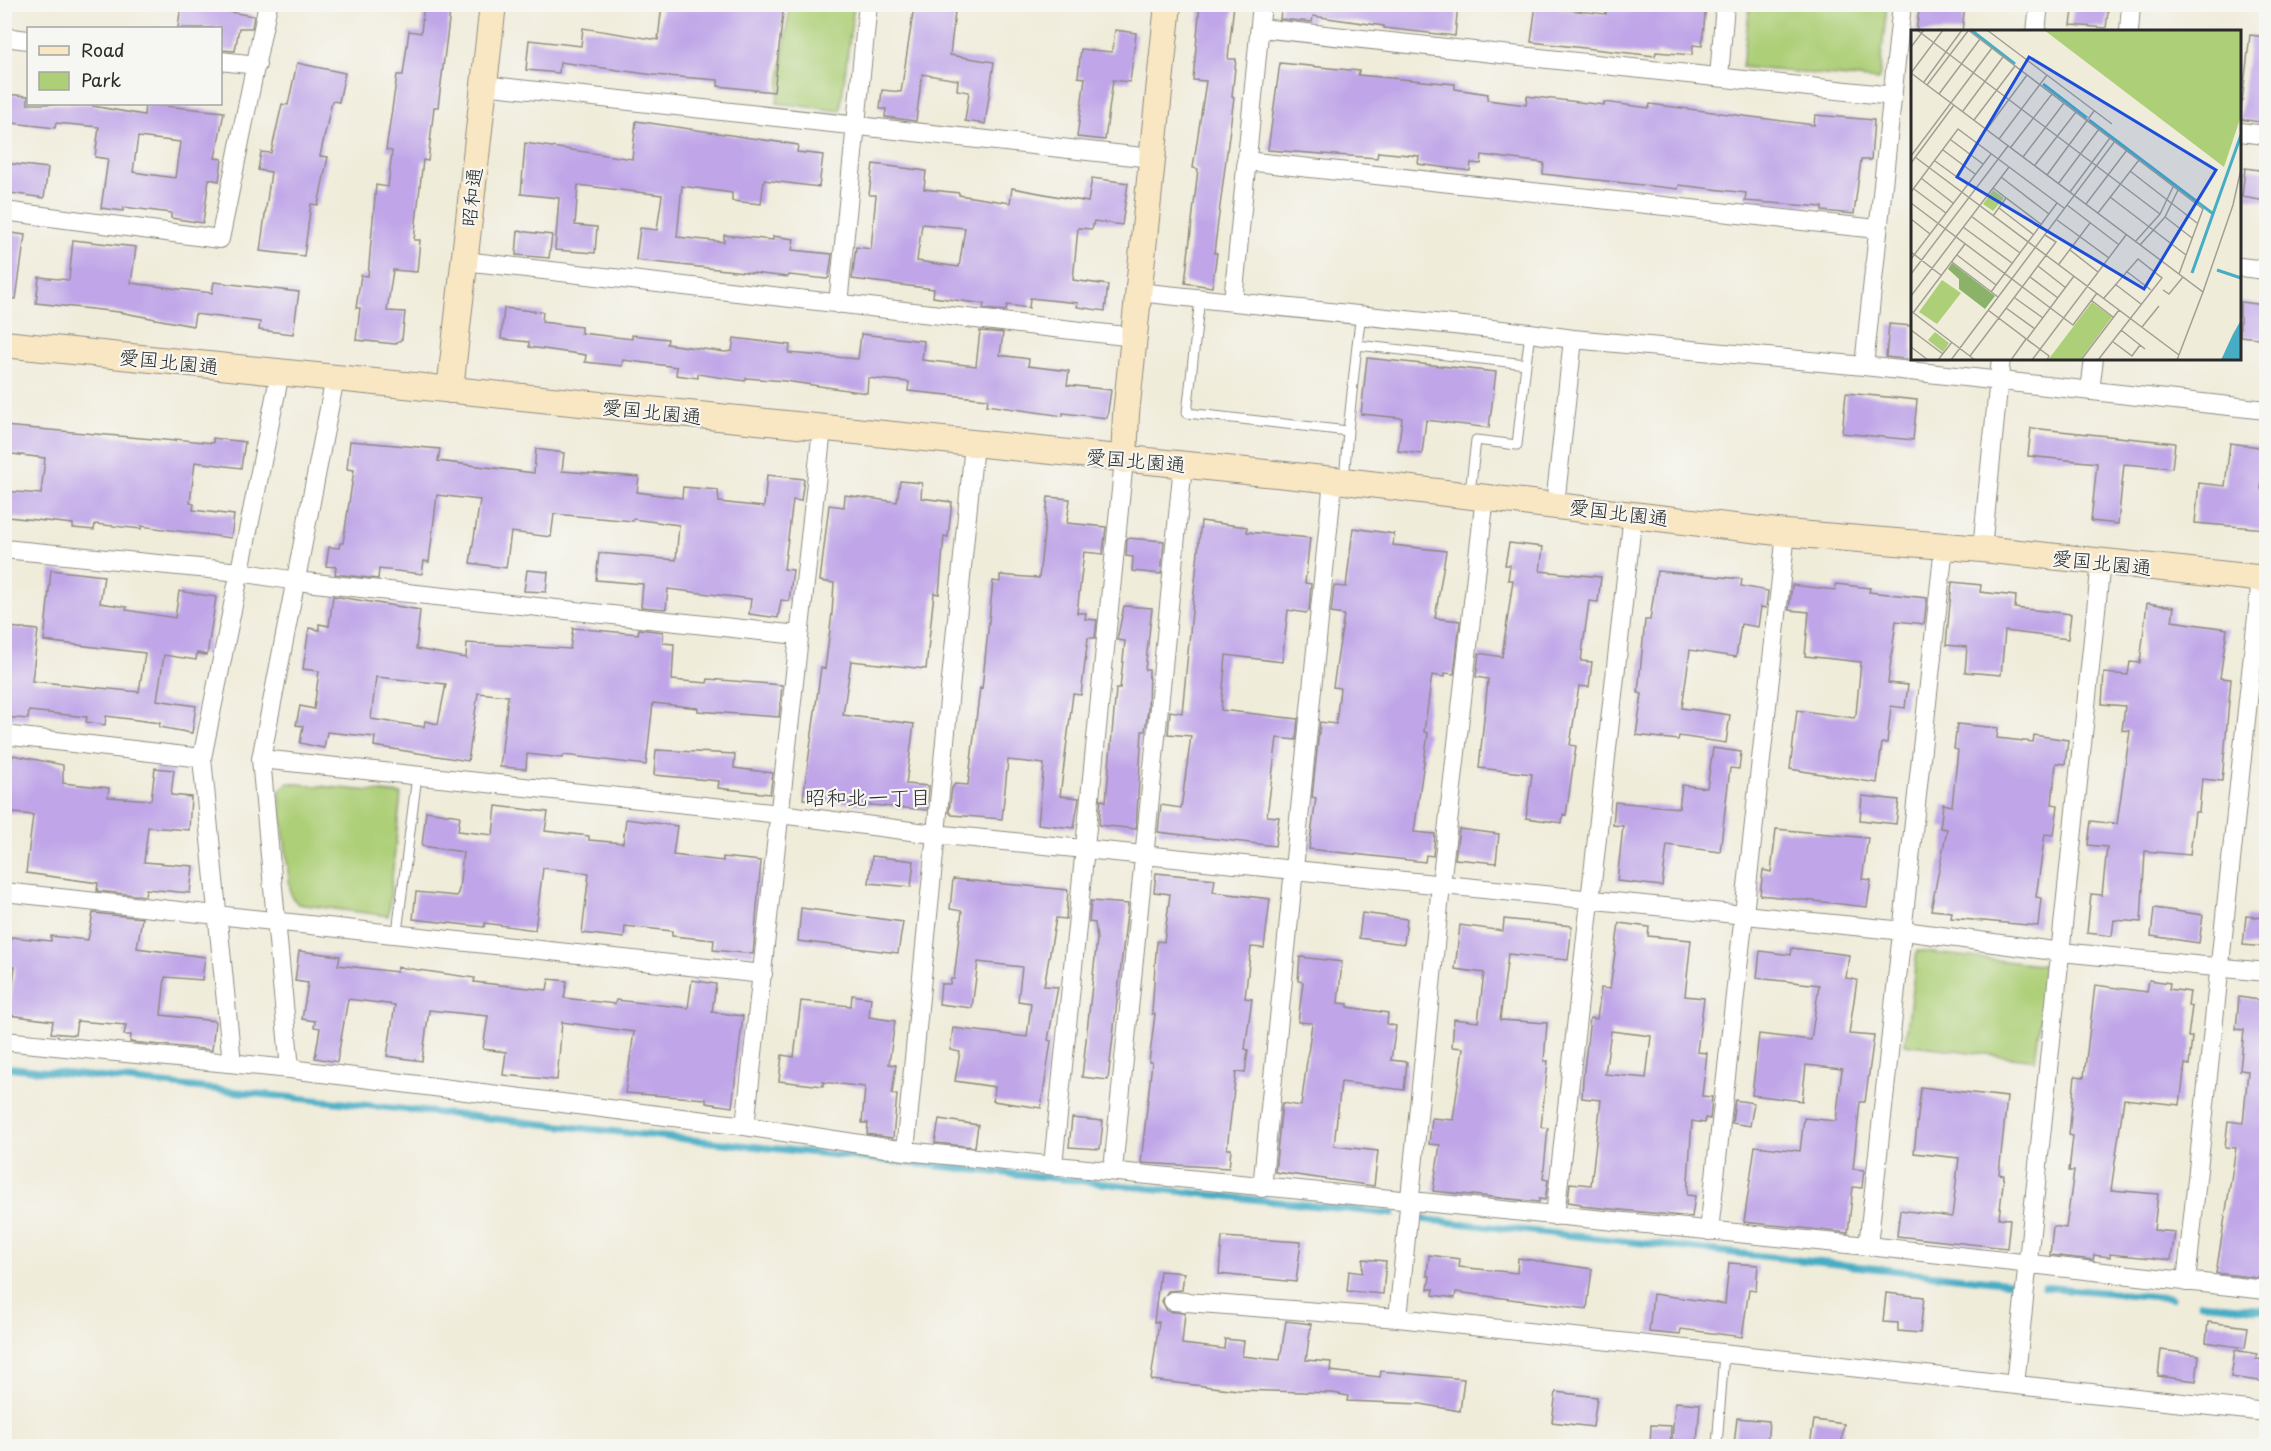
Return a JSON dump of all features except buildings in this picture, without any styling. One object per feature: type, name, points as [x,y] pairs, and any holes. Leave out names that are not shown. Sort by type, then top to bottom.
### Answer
[{"type":"street","points":[[4,211],[220,239],[268,4]]},
{"type":"street","name":"昭和通","points":[[450,390],[493,4]]},
{"type":"street","points":[[838,304],[868,4]]},
{"type":"street","points":[[1053,1165],[1168,4]]},
{"type":"street","points":[[1233,301],[1262,4]]},
{"type":"street","points":[[1719,77],[1725,4]]},
{"type":"street","points":[[1864,366],[1902,4]]},
{"type":"street","points":[[2036,30],[2039,4]]},
{"type":"street","points":[[2129,30],[2131,4]]},
{"type":"street","points":[[1260,28],[1893,96]]},
{"type":"street","points":[[4,37],[27,40]]},
{"type":"street","points":[[222,61],[257,65]]},
{"type":"street","points":[[483,85],[1152,158]]},
{"type":"street","points":[[2241,132],[2266,135]]},
{"type":"street","points":[[1246,161],[1877,229]]},
{"type":"street","points":[[464,261],[1134,337]]},
{"type":"street","points":[[2241,267],[2266,270]]},
{"type":"street","points":[[1138,292],[1361,314],[1573,339],[1864,366],[2266,410]]},
{"type":"street","points":[[1555,505],[1573,339]]},
{"type":"street","name":"愛国北園通","points":[[4,344],[1338,481],[1786,533],[1982,549],[2264,579]]},
{"type":"street","points":[[1982,549],[2001,360]]},
{"type":"street","points":[[2090,390],[2094,360]]},
{"type":"street","points":[[232,1063],[202,758],[280,373]]},
{"type":"street","points":[[290,1069],[278,920],[261,759],[335,378]]},
{"type":"street","points":[[745,1126],[822,429]]},
{"type":"street","points":[[905,1151],[934,834],[974,444]]},
{"type":"street","points":[[1113,1170],[1183,465]]},
{"type":"street","points":[[1262,1188],[1292,870],[1338,481]]},
{"type":"street","points":[[1398,1318],[1477,496]]},
{"type":"street","points":[[1555,1216],[1592,900],[1633,514]]},
{"type":"street","points":[[1708,1231],[1786,533]]},
{"type":"street","points":[[1868,1246],[1944,546]]},
{"type":"street","points":[[4,549],[240,572],[296,581],[798,635]]},
{"type":"street","points":[[2015,1385],[2101,562]]},
{"type":"street","points":[[2186,1282],[2218,968],[2264,579]]},
{"type":"street","points":[[4,735],[202,758]]},
{"type":"street","points":[[261,759],[780,814],[934,834],[1904,931],[2061,952],[2266,972]]},
{"type":"street","points":[[4,892],[397,932],[763,974]]},
{"type":"street","points":[[4,1041],[290,1069],[745,1126],[905,1151],[1868,1246],[2266,1290]]},
{"type":"street","points":[[1173,1301],[1398,1318],[2266,1412]]},
{"type":"lane","points":[[1200,297],[1187,413],[1348,431]]},
{"type":"lane","points":[[1338,481],[1348,431],[1361,314]]},
{"type":"lane","points":[[1477,496],[1476,440],[1517,445],[1530,333]]},
{"type":"lane","points":[[1357,345],[1526,364]]},
{"type":"lane","points":[[397,932],[417,776]]},
{"type":"lane","points":[[1717,1446],[1724,1353]]},
{"type":"green space","points":[[790,5],[854,5],[840,111],[777,103]]},
{"type":"green space","points":[[1750,5],[1887,5],[1879,80],[1742,67]]},
{"type":"green space","points":[[288,783],[401,794],[388,916],[298,904],[291,896],[279,790]]},
{"type":"green space","points":[[1917,951],[2047,966],[2035,1060],[1905,1044]]},
{"type":"waterway","points":[[4,1067],[1393,1214]]},
{"type":"waterway","points":[[1419,1219],[2011,1283]]},
{"type":"waterway","points":[[2044,1287],[2171,1298]]},
{"type":"waterway","points":[[2201,1303],[2266,1310]]},
{"type":"district","name":"昭和北一丁目","points":[[868,796]]}]
